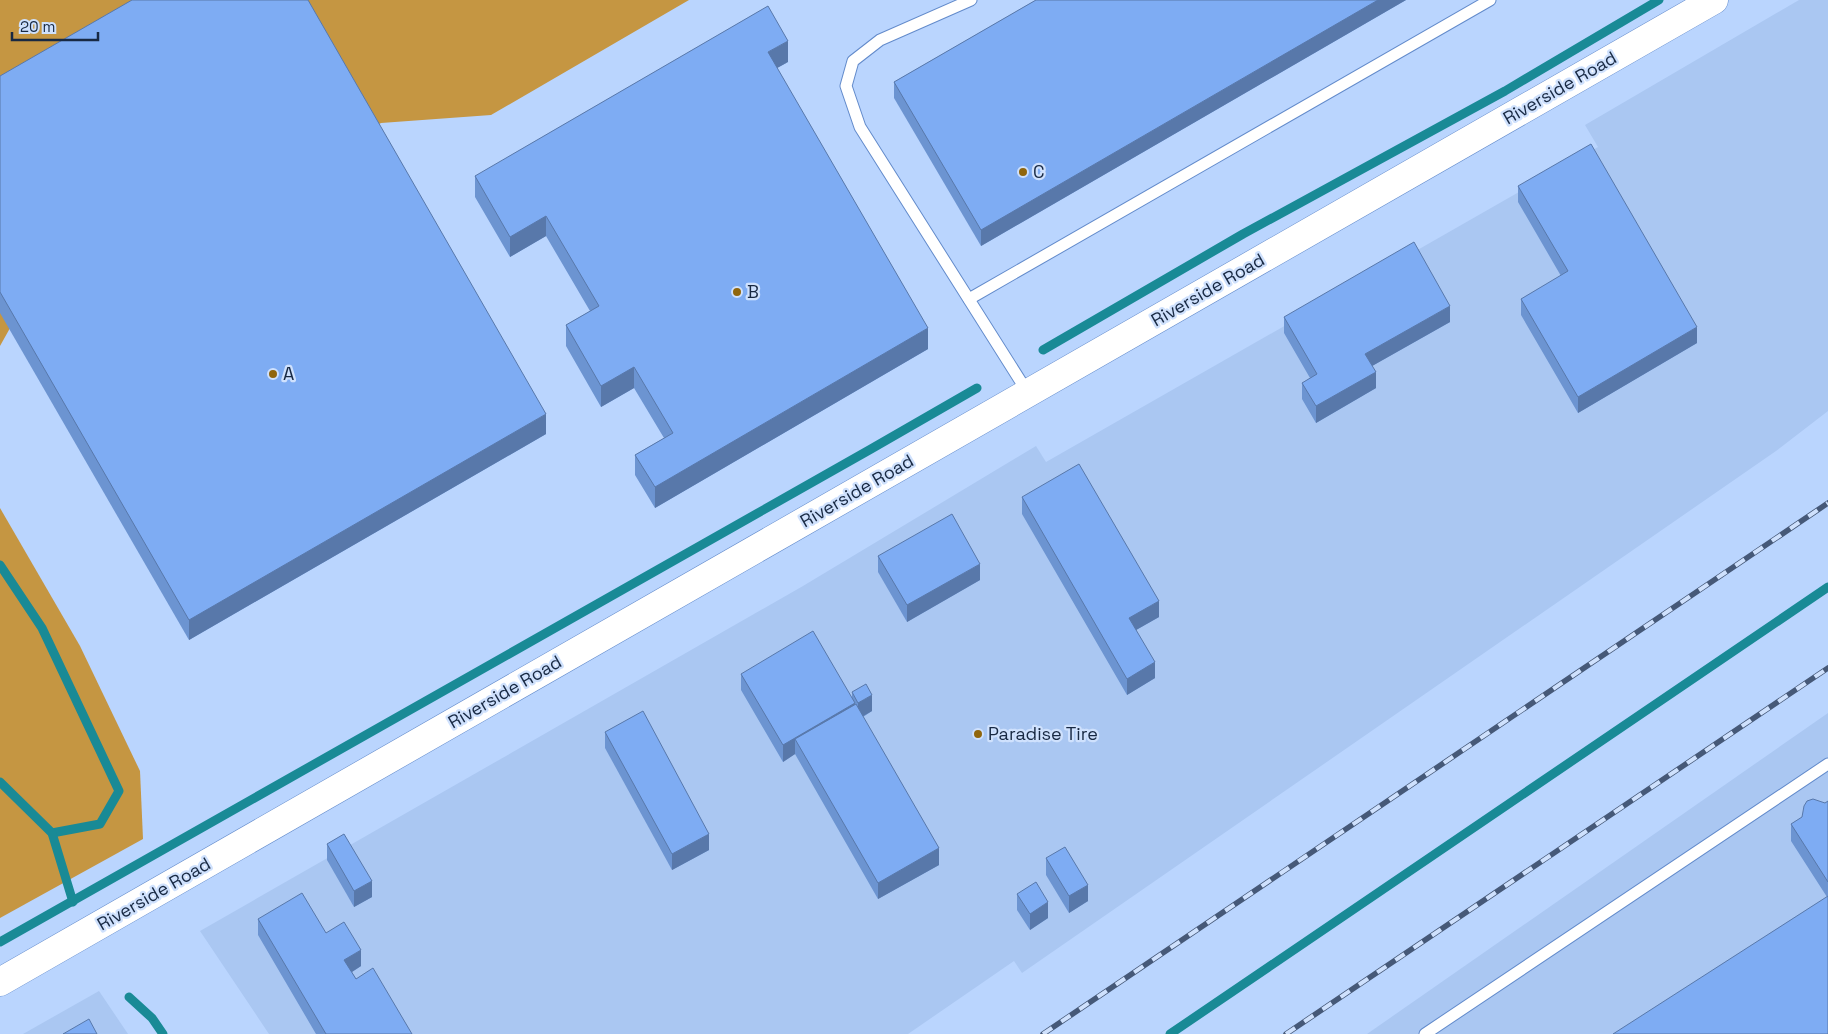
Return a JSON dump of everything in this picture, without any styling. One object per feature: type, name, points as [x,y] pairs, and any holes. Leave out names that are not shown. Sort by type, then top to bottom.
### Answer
[{"type":"street","name":"Riverside Road","points":[[0,982],[1714,0]]},
{"type":"lane","points":[[971,0],[880,40],[853,62],[846,86],[860,127],[1028,393]]},
{"type":"lane","points":[[969,299],[1490,0]]},
{"type":"lane","points":[[1425,1034],[1828,764]]},
{"type":"shaded area","points":[[0,0],[689,0],[491,115],[381,123],[117,258],[66,228],[0,346]]},
{"type":"shaded area","points":[[1799,0],[1828,0],[1828,411],[1776,451],[1022,973],[1014,961],[908,1034],[269,1034],[200,931],[803,586],[1036,446],[1046,462],[1598,147],[1585,125]]},
{"type":"shaded area","points":[[0,508],[80,646],[140,771],[143,839],[0,918]]},
{"type":"shaded area","points":[[1828,713],[1828,1034],[1367,1034]]},
{"type":"shaded area","points":[[99,991],[128,1034],[23,1034]]},
{"type":"building","name":"A","points":[[132,0],[308,0],[546,414],[189,620],[0,292],[0,76]]},
{"type":"building","name":"C","points":[[1036,0],[1378,0],[981,230],[894,82]]},
{"type":"building","name":"B","points":[[768,6],[788,41],[768,52],[928,328],[655,487],[635,455],[673,433],[634,367],[601,386],[566,325],[599,306],[546,216],[510,237],[475,176]]},
{"type":"building","points":[[1591,144],[1697,327],[1578,397],[1521,299],[1568,271],[1518,186]]},
{"type":"building","points":[[1414,242],[1450,306],[1365,354],[1376,372],[1316,406],[1302,383],[1317,374],[1284,317]]},
{"type":"building","points":[[1079,464],[1159,601],[1129,618],[1155,662],[1127,679],[1022,497]]},
{"type":"building","points":[[952,514],[980,564],[907,605],[878,556]]},
{"type":"building","points":[[813,631],[855,703],[783,745],[741,674]]},
{"type":"building","points":[[866,684],[872,695],[858,703],[852,692]]},
{"type":"building","points":[[856,704],[939,848],[878,883],[795,739]]},
{"type":"building","points":[[643,711],[709,834],[672,854],[605,732]]},
{"type":"building","points":[[1813,799],[1825,803],[1828,801],[1828,882],[1791,824],[1802,817],[1807,801]]},
{"type":"building","points":[[344,834],[372,881],[354,891],[327,844]]},
{"type":"building","points":[[1065,847],[1088,885],[1069,896],[1046,858]]},
{"type":"building","points":[[1036,882],[1048,902],[1030,914],[1017,894]]},
{"type":"building","points":[[302,893],[326,933],[344,922],[361,950],[344,960],[356,979],[373,968],[412,1034],[326,1034],[258,919]]},
{"type":"building","points":[[1828,896],[1828,1034],[1613,1034]]},
{"type":"building","points":[[89,1019],[97,1034],[63,1034]]},
{"type":"waterway","points":[[1043,350],[1243,234],[1505,91],[1659,0]]},
{"type":"waterway","points":[[0,942],[977,388]]},
{"type":"waterway","points":[[0,565],[42,628],[119,791],[100,824],[52,833]]},
{"type":"waterway","points":[[1170,1034],[1828,587]]},
{"type":"waterway","points":[[0,782],[52,833],[73,902]]},
{"type":"waterway","points":[[129,997],[152,1018],[163,1034]]},
{"type":"railway","points":[[1043,1034],[1828,503]]},
{"type":"railway","points":[[1286,1034],[1828,668]]},
{"type":"place","name":"C","points":[[1023,172]]},
{"type":"place","name":"B","points":[[737,292]]},
{"type":"place","name":"A","points":[[273,374]]},
{"type":"place","name":"Paradise Tire","points":[[978,734]]}]
